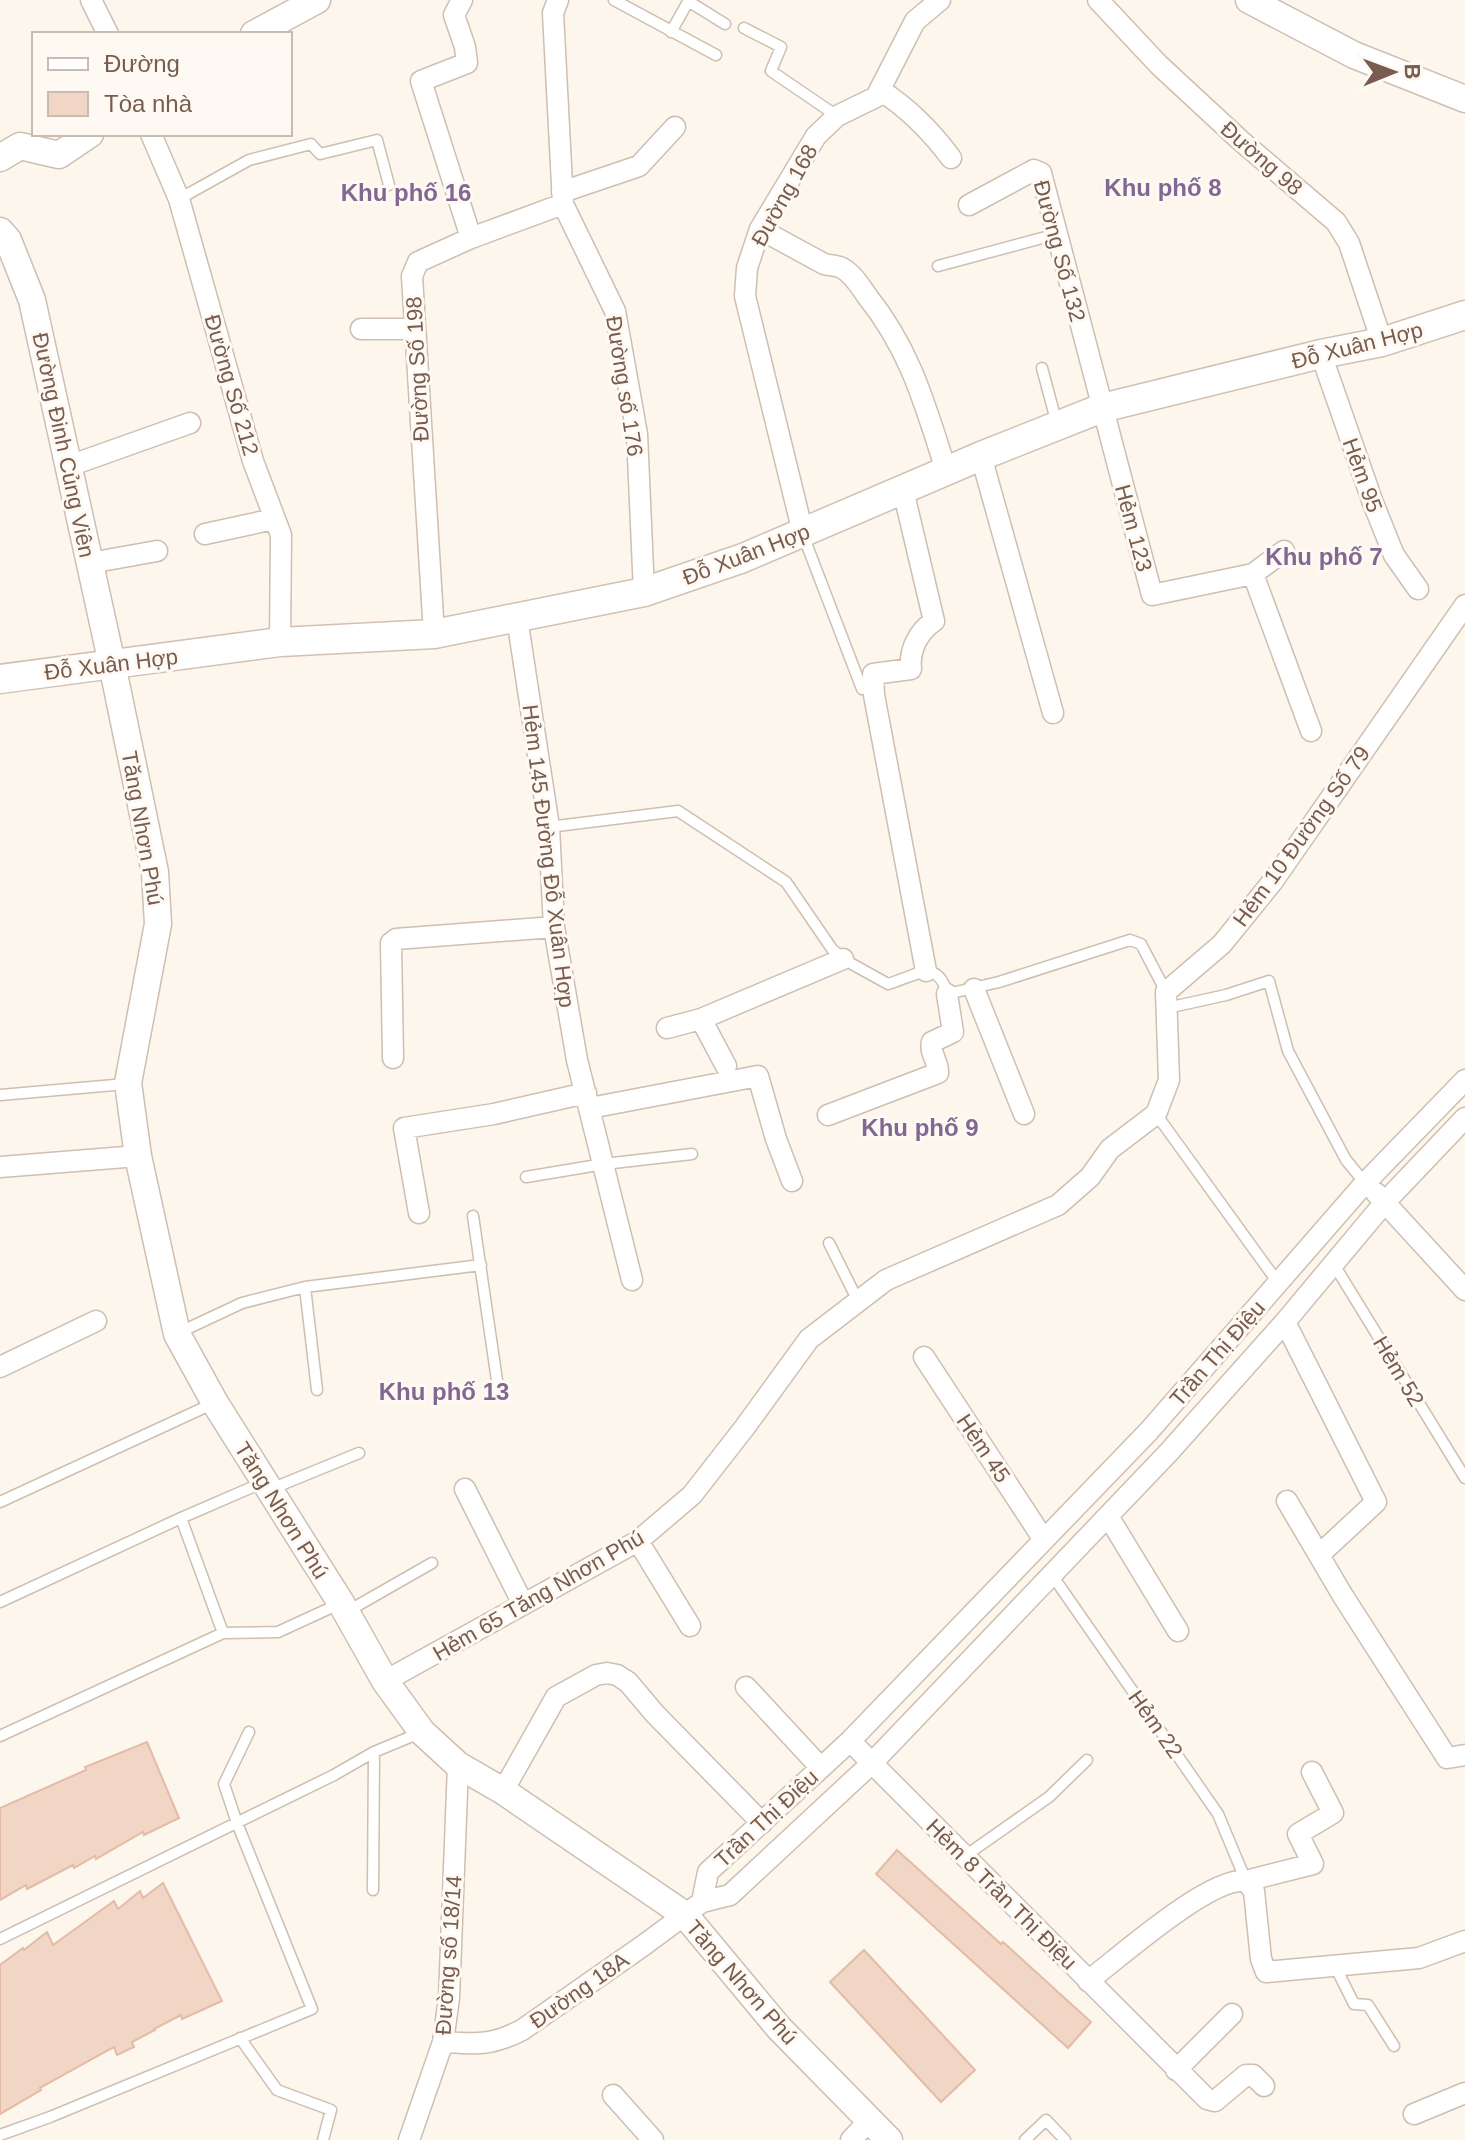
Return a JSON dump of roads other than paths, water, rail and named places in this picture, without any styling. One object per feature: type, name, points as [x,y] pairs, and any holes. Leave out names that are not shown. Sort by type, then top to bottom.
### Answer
[{"type":"main road","name":"Đỗ Xuân Hợp","points":[[0,679],[280,642],[434,634],[644,592],[743,558],[946,470],[1102,408],[1382,342],[1465,315]]},
{"type":"street","points":[[91,0],[107,32]]},
{"type":"street","points":[[258,32],[317,0]]},
{"type":"street","points":[[462,0],[454,15],[467,63],[421,81],[471,238]]},
{"type":"street","name":"Đường số 176","points":[[558,0],[553,13],[563,198],[615,311],[637,434],[644,592]]},
{"type":"street","points":[[940,0],[915,21],[880,90],[902,105],[936,138],[951,158]]},
{"type":"street","name":"Đường 98","points":[[1098,0],[1159,65],[1336,222],[1349,243],[1382,342]]},
{"type":"street","points":[[1249,0],[1354,55],[1465,99]]},
{"type":"street","name":"Đường 168","points":[[803,533],[745,296],[747,268],[760,229],[816,136],[837,116],[876,97],[880,90]]},
{"type":"street","name":"Đường Số 198","points":[[434,634],[414,329],[412,276],[418,262],[639,166],[675,127]]},
{"type":"street","points":[[0,158],[20,146],[59,155],[87,136]]},
{"type":"street","name":"Đường Số 212","points":[[152,136],[179,199],[253,461],[281,535],[280,642]]},
{"type":"street","name":"Đường Số 132","points":[[969,205],[1034,170],[1041,173],[1102,408]]},
{"type":"street","points":[[760,229],[824,264],[849,273],[877,308],[897,338],[916,379],[946,470]]},
{"type":"street","name":"Đường Đinh Củng Viên","points":[[0,231],[8,240],[32,300],[112,664]]},
{"type":"street","points":[[361,329],[414,329]]},
{"type":"street","name":"Hẻm 95","points":[[1321,354],[1394,555],[1418,589]]},
{"type":"street","name":"Hẻm 123","points":[[1102,408],[1152,595],[1253,574],[1284,551]]},
{"type":"street","points":[[69,466],[190,423]]},
{"type":"street","points":[[981,456],[1053,713]]},
{"type":"street","points":[[903,490],[934,621],[926,626],[911,651],[911,669],[873,674],[874,695],[926,971]]},
{"type":"street","points":[[205,534],[274,519]]},
{"type":"street","points":[[90,563],[157,551]]},
{"type":"street","points":[[1253,574],[1311,731]]},
{"type":"street","name":"Hẻm 10 Đường Số 79","points":[[1167,1000],[1222,944],[1273,881],[1462,614]]},
{"type":"street","name":"Hẻm 145 Đường Đỗ Xuân Hợp","points":[[517,618],[549,827],[554,927],[577,1060],[632,1280]]},
{"type":"street","name":"Tăng Nhơn Phú","points":[[112,664],[155,872],[158,924],[128,1083],[138,1156],[177,1334],[215,1403],[344,1608],[385,1681],[422,1732],[458,1765],[693,1908],[779,2028],[889,2140]]},
{"type":"street","points":[[393,1058],[391,943],[396,939],[554,927]]},
{"type":"street","points":[[667,1028],[701,1019],[843,959]]},
{"type":"street","points":[[974,989],[1024,1114]]},
{"type":"street","points":[[828,1115],[938,1073],[932,1042],[953,1032],[947,994]]},
{"type":"street","points":[[1156,1114],[1169,1080],[1167,1000]]},
{"type":"street","points":[[701,1019],[726,1066]]},
{"type":"street","points":[[419,1213],[404,1128],[758,1076],[792,1181]]},
{"type":"street","name":"Trần Thị Điệu","points":[[693,1908],[708,1872],[850,1741],[1149,1431],[1365,1183],[1465,1080]]},
{"type":"street","name":"Hẻm 65 Tăng Nhơn Phú","points":[[385,1681],[638,1541],[692,1495],[809,1339],[886,1280],[1058,1205],[1090,1177],[1110,1149],[1156,1114]]},
{"type":"street","name":"Trần Thị Điệu","points":[[693,1908],[730,1895],[872,1763],[1169,1452],[1285,1322],[1386,1201],[1465,1118]]},
{"type":"street","points":[[0,1167],[138,1156]]},
{"type":"street","points":[[1365,1183],[1386,1201],[1465,1290]]},
{"type":"street","points":[[0,1367],[96,1321]]},
{"type":"street","points":[[1285,1322],[1376,1502],[1319,1555]]},
{"type":"street","name":"Hẻm 45","points":[[924,1357],[1044,1540]]},
{"type":"street","points":[[1149,1431],[1169,1452]]},
{"type":"street","points":[[465,1489],[523,1604]]},
{"type":"street","points":[[1287,1501],[1447,1758],[1465,1755]]},
{"type":"street","points":[[1108,1516],[1178,1631]]},
{"type":"street","points":[[638,1541],[690,1626]]},
{"type":"street","points":[[503,1791],[556,1697],[596,1675],[612,1674],[628,1682],[655,1714],[762,1823]]},
{"type":"street","points":[[746,1687],[821,1768]]},
{"type":"street","name":"Hẻm 8 Trần Thị Điệu","points":[[850,1741],[1088,1981],[1176,1913],[1220,1886],[1313,1864],[1298,1834],[1333,1813],[1312,1772]]},
{"type":"street","name":"Đường số 18/14","points":[[409,2140],[443,2042],[449,1998],[458,1765]]},
{"type":"street","points":[[1246,1881],[1254,1891],[1261,1959],[1266,1972],[1419,1958],[1465,1941]]},
{"type":"street","name":"Đường 18A","points":[[443,2042],[482,2044],[502,2040],[522,2030],[693,1908]]},
{"type":"street","points":[[1088,1981],[1210,2101],[1219,2099],[1246,2075],[1253,2075],[1264,2086]]},
{"type":"street","points":[[1176,2070],[1232,2014]]},
{"type":"street","points":[[1414,2114],[1465,2093]]},
{"type":"street","points":[[613,2095],[653,2140]]},
{"type":"street","points":[[851,2140],[870,2120]]},
{"type":"lane","points":[[614,0],[716,55]]},
{"type":"lane","points":[[671,32],[689,1],[725,24]]},
{"type":"lane","points":[[744,28],[781,47],[771,71],[837,116]]},
{"type":"lane","points":[[179,199],[249,160],[311,144],[320,154],[377,140],[389,185]]},
{"type":"lane","points":[[938,266],[1057,234]]},
{"type":"lane","points":[[1042,368],[1057,425]]},
{"type":"lane","points":[[803,533],[862,689]]},
{"type":"lane","points":[[549,827],[678,811],[786,882],[832,949],[843,959],[888,984],[926,971],[939,974],[947,994],[974,989],[1130,940],[1141,944],[1167,1000],[1226,995],[1269,981],[1288,1051],[1346,1160],[1365,1183]]},
{"type":"lane","points":[[0,1095],[128,1083]]},
{"type":"lane","points":[[1156,1114],[1279,1284]]},
{"type":"lane","points":[[526,1177],[692,1154]]},
{"type":"lane","points":[[473,1216],[499,1394]]},
{"type":"lane","points":[[829,1243],[858,1301]]},
{"type":"lane","name":"Hẻm 52","points":[[1333,1263],[1465,1478]]},
{"type":"lane","points":[[177,1334],[242,1303],[305,1287],[481,1265]]},
{"type":"lane","points":[[305,1287],[317,1390]]},
{"type":"lane","points":[[0,1502],[215,1403]]},
{"type":"lane","points":[[0,1602],[181,1518],[359,1453]]},
{"type":"lane","points":[[181,1518],[223,1633]]},
{"type":"lane","points":[[0,1736],[223,1633],[278,1632],[344,1608],[432,1563]]},
{"type":"lane","name":"Hẻm 22","points":[[1052,1575],[1218,1814],[1246,1881]]},
{"type":"lane","points":[[0,2135],[312,2009],[224,1784],[249,1732]]},
{"type":"lane","points":[[0,1939],[334,1775],[374,1752],[422,1732]]},
{"type":"lane","points":[[373,1890],[374,1752]]},
{"type":"lane","points":[[965,1856],[1049,1797],[1087,1760]]},
{"type":"lane","points":[[1335,1966],[1354,2004],[1368,2005],[1394,2046]]},
{"type":"lane","points":[[240,2038],[277,2090],[331,2110],[323,2140]]},
{"type":"lane","points":[[1025,2140],[1046,2120],[1065,2140]]},
{"type":"district","name":"Khu phố 8","points":[[1163,188]]},
{"type":"district","name":"Khu phố 16","points":[[406,193]]},
{"type":"district","name":"Khu phố 7","points":[[1324,557]]},
{"type":"district","name":"Khu phố 9","points":[[920,1128]]},
{"type":"district","name":"Khu phố 13","points":[[444,1392]]}]
